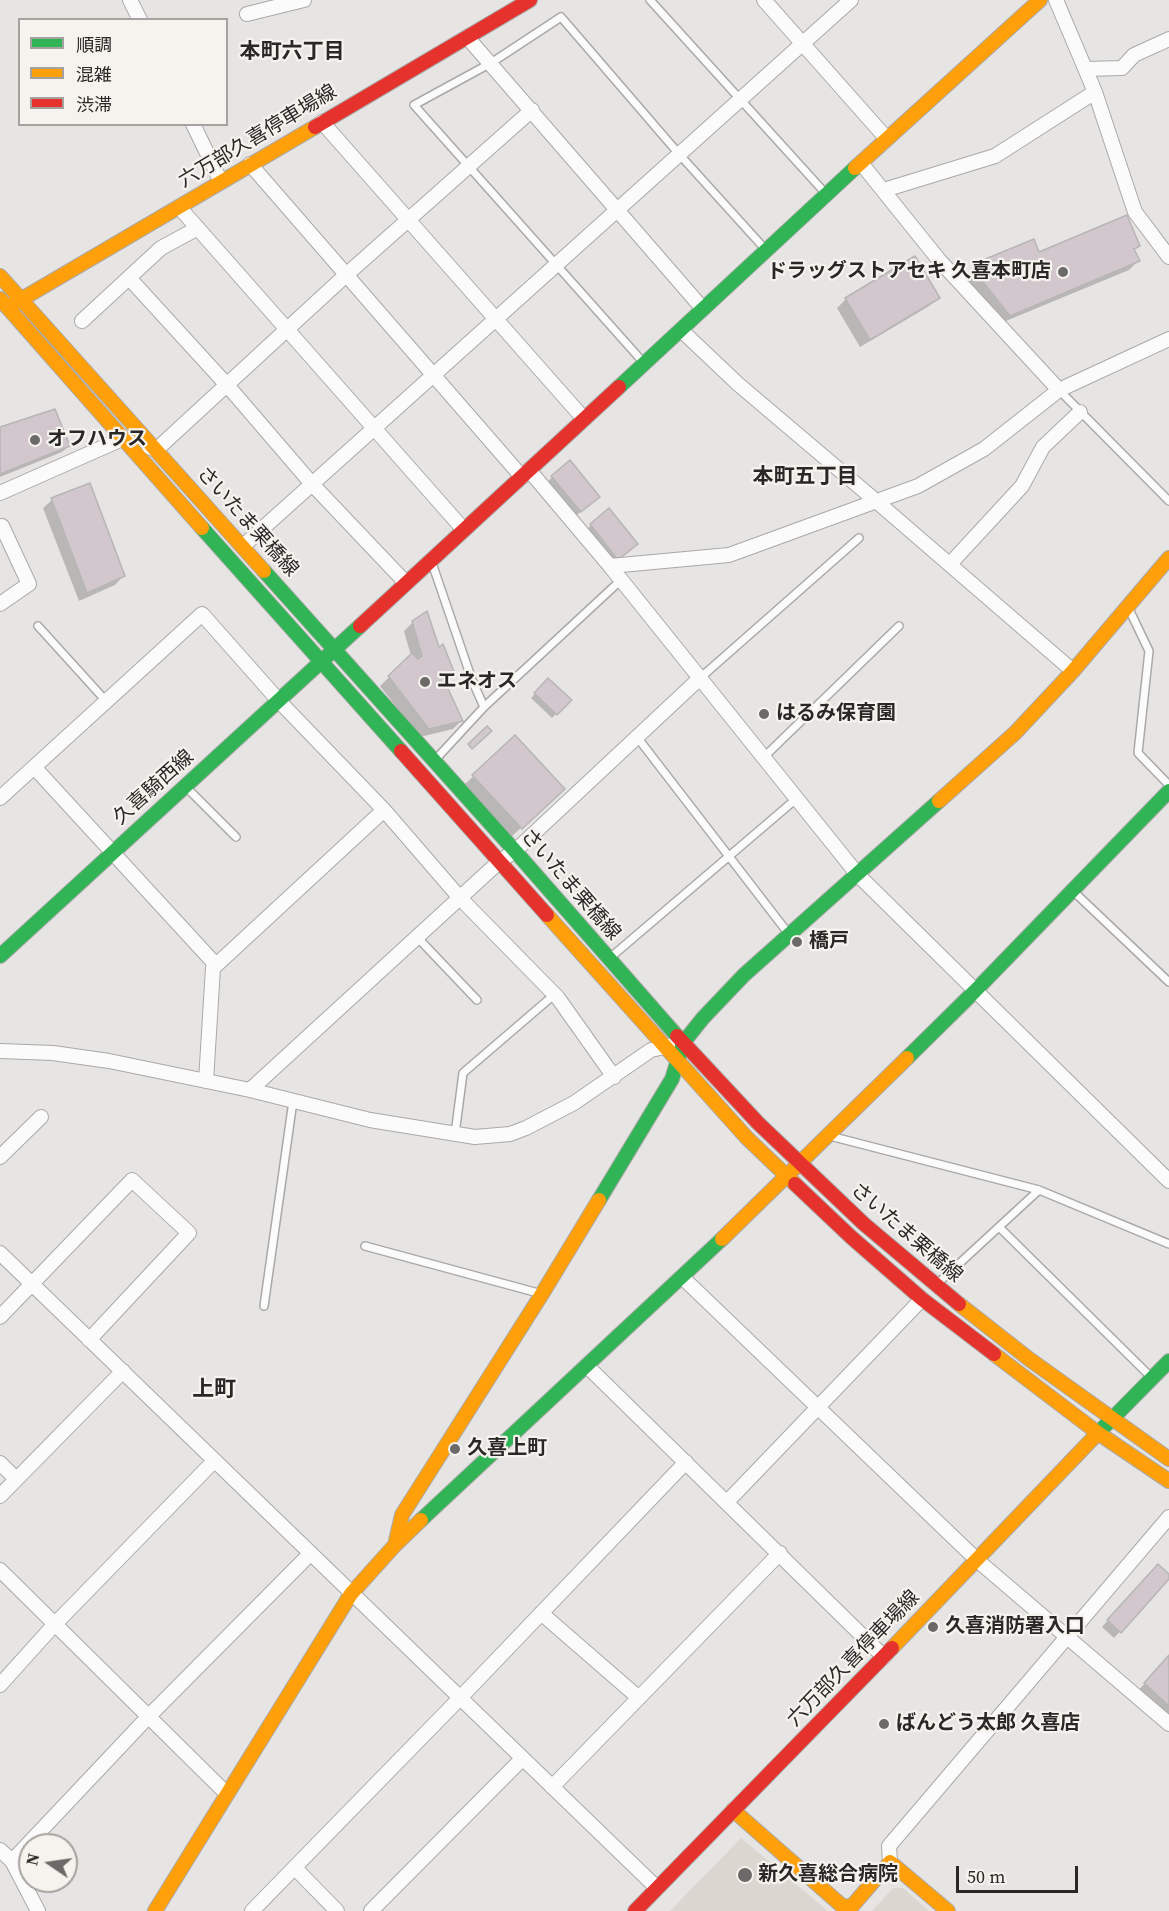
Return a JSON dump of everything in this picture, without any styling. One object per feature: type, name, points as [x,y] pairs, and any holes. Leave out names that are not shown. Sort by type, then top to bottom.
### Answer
[{"type":"main road","name":"六万部久喜停車場線","points":[[2,306],[21,300],[530,0]]},
{"type":"main road","name":"久喜騎西線","points":[[0,956],[1040,0]]},
{"type":"main road","name":"さいたま栗橋線","points":[[0,276],[515,851],[683,1043],[798,1163],[935,1285],[1029,1359],[1169,1459]]},
{"type":"main road","name":"さいたま栗橋線","points":[[2,306],[740,1130],[851,1237],[922,1299],[1098,1433],[1169,1481]]},
{"type":"main road","points":[[395,1545],[402,1515],[542,1294],[660,1099],[679,1061],[683,1043],[703,1018],[744,975],[858,876],[1015,733],[1073,671],[1169,558]]},
{"type":"main road","points":[[155,1911],[351,1594],[395,1545],[683,1278],[975,991],[1169,791]]},
{"type":"main road","name":"六万部久喜停車場線","points":[[635,1911],[1169,1362]]},
{"type":"main road","points":[[733,1810],[841,1905],[846,1907],[853,1905],[890,1862],[948,1911]]},
{"type":"street","points":[[130,0],[139,18]]},
{"type":"street","points":[[247,14],[304,0]]},
{"type":"street","points":[[764,0],[887,139]]},
{"type":"street","points":[[243,546],[851,0]]},
{"type":"street","points":[[1056,0],[1095,92],[1135,212],[1169,257]]},
{"type":"street","points":[[467,37],[703,309]]},
{"type":"street","points":[[1086,69],[1122,68],[1134,55],[1169,39]]},
{"type":"street","points":[[884,190],[995,156],[1095,92]]},
{"type":"street","points":[[0,494],[122,439],[156,450],[346,275],[532,110]]},
{"type":"street","points":[[322,122],[584,419]]},
{"type":"street","points":[[194,126],[221,182]]},
{"type":"street","points":[[861,163],[939,260],[1059,390]]},
{"type":"street","points":[[250,165],[434,375],[610,566],[858,876],[1169,1180]]},
{"type":"street","points":[[179,207],[464,530]]},
{"type":"street","points":[[82,321],[161,248],[198,228]]},
{"type":"street","points":[[130,279],[227,385],[312,484],[406,584]]},
{"type":"street","points":[[681,330],[738,384],[1073,671]]},
{"type":"street","points":[[610,566],[729,555],[918,486],[984,449],[1059,390],[1169,339]]},
{"type":"street","points":[[950,564],[1022,486],[1043,447],[1080,412]]},
{"type":"street","points":[[0,604],[29,584],[1,524]]},
{"type":"street","points":[[0,798],[202,614],[279,701],[384,810],[460,898],[555,994],[614,1077]]},
{"type":"street","points":[[250,1090],[500,861],[515,851],[699,679]]},
{"type":"street","points":[[34,767],[216,965]]},
{"type":"street","points":[[206,1081],[213,968],[384,810]]},
{"type":"street","points":[[0,1051],[53,1053],[109,1061],[250,1090],[370,1120],[476,1137],[510,1134],[526,1128],[574,1103],[651,1050],[683,1043]]},
{"type":"street","points":[[0,1157],[41,1117]]},
{"type":"street","points":[[0,1317],[132,1180],[189,1233],[89,1340]]},
{"type":"street","points":[[0,1253],[657,1888]]},
{"type":"street","points":[[683,1278],[977,1560],[1169,1724]]},
{"type":"street","points":[[727,1502],[922,1299]]},
{"type":"street","points":[[588,1367],[884,1657]]},
{"type":"street","points":[[0,1496],[123,1371]]},
{"type":"street","points":[[0,1685],[54,1625],[214,1461]]},
{"type":"street","points":[[252,1911],[686,1462]]},
{"type":"street","points":[[0,1463],[16,1479]]},
{"type":"street","points":[[890,1862],[889,1846],[1169,1517]]},
{"type":"street","points":[[552,1787],[780,1553]]},
{"type":"street","points":[[12,1861],[148,1717],[310,1554]]},
{"type":"street","points":[[0,1570],[227,1794]]},
{"type":"street","points":[[541,1613],[639,1698]]},
{"type":"street","points":[[371,1911],[522,1759]]},
{"type":"street","points":[[0,1850],[12,1861],[38,1911]]},
{"type":"street","points":[[294,1868],[337,1911]]},
{"type":"lane","points":[[650,0],[827,195]]},
{"type":"lane","points":[[644,364],[470,165],[414,105],[490,63],[561,17],[766,251]]},
{"type":"lane","points":[[1059,390],[1169,501]]},
{"type":"lane","points":[[699,679],[859,538]]},
{"type":"lane","points":[[431,561],[472,680],[484,707]]},
{"type":"lane","points":[[434,761],[484,707],[621,580]]},
{"type":"lane","points":[[1128,606],[1149,651],[1138,753],[1169,785]]},
{"type":"lane","points":[[38,626],[106,701]]},
{"type":"lane","points":[[763,758],[899,626]]},
{"type":"lane","points":[[637,737],[789,935]]},
{"type":"lane","points":[[185,786],[237,837]]},
{"type":"lane","points":[[609,959],[796,799]]},
{"type":"lane","points":[[1072,890],[1169,982]]},
{"type":"lane","points":[[417,937],[477,1000]]},
{"type":"lane","points":[[455,1134],[463,1073],[555,994]]},
{"type":"lane","points":[[264,1306],[293,1101]]},
{"type":"lane","points":[[827,1136],[1040,1190],[1169,1244]]},
{"type":"lane","points":[[935,1285],[1040,1190]]},
{"type":"lane","points":[[999,1227],[1152,1379]]},
{"type":"lane","points":[[365,1246],[542,1294]]},
{"type":"shaded area","name":"新久喜総合病院","points":[[741,1838],[828,1911],[670,1911]]},
{"type":"shaded area","name":"新久喜総合病院","points":[[893,1888],[903,1888],[929,1911],[872,1911]]},
{"type":"building","points":[[1127,215],[1140,246],[1134,249],[1140,261],[1010,316],[976,273],[983,260],[1034,239],[1039,252]]},
{"type":"building","points":[[915,256],[940,298],[870,340],[845,298]]},
{"type":"building","points":[[55,409],[70,446],[0,474],[0,427]]},
{"type":"building","points":[[570,460],[600,497],[581,512],[551,476]]},
{"type":"building","points":[[90,483],[125,576],[87,593],[51,498]]},
{"type":"building","points":[[609,508],[638,544],[618,560],[590,524]]},
{"type":"building","points":[[427,611],[439,647],[443,644],[455,674],[444,680],[463,721],[429,729],[388,676],[412,653],[418,659],[422,656],[412,621]]},
{"type":"building","points":[[548,678],[572,700],[557,715],[534,693]]},
{"type":"building","points":[[487,726],[492,731],[472,749],[468,744]]},
{"type":"building","points":[[515,735],[565,789],[522,829],[472,775]]},
{"type":"building","points":[[1158,1564],[1169,1574],[1169,1579],[1121,1633],[1107,1620]]},
{"type":"building","points":[[1169,1655],[1169,1706],[1144,1683]]},
{"type":"traffic: fast","points":[[619,387],[855,168]]},
{"type":"traffic: fast","points":[[202,528],[401,751]]},
{"type":"traffic: fast","points":[[264,571],[677,1036]]},
{"type":"traffic: fast","points":[[0,956],[360,626]]},
{"type":"traffic: fast","points":[[907,1058],[1169,791]]},
{"type":"traffic: fast","points":[[599,1200],[672,1079],[683,1043],[703,1018],[744,975],[939,801]]},
{"type":"traffic: fast","points":[[421,1520],[722,1239]]},
{"type":"traffic: fast","points":[[1103,1428],[1169,1361]]},
{"type":"traffic: slow","points":[[855,168],[1040,0]]},
{"type":"traffic: slow","points":[[10,306],[315,127]]},
{"type":"traffic: slow","points":[[0,276],[264,571]]},
{"type":"traffic: slow","points":[[0,299],[202,528]]},
{"type":"traffic: slow","points":[[939,801],[1015,733],[1073,671],[1169,558]]},
{"type":"traffic: slow","points":[[547,915],[747,1138],[795,1184]]},
{"type":"traffic: slow","points":[[722,1239],[907,1058]]},
{"type":"traffic: slow","points":[[395,1545],[402,1515],[599,1200]]},
{"type":"traffic: slow","points":[[959,1304],[1029,1359],[1169,1459]]},
{"type":"traffic: slow","points":[[994,1354],[1098,1433],[1169,1481]]},
{"type":"traffic: slow","points":[[892,1648],[1098,1433]]},
{"type":"traffic: slow","points":[[155,1911],[351,1594],[421,1520]]},
{"type":"traffic: slow","points":[[733,1810],[841,1905],[846,1907],[853,1905],[890,1862],[948,1911]]},
{"type":"traffic: jam","points":[[315,127],[530,0]]},
{"type":"traffic: jam","points":[[360,626],[619,387]]},
{"type":"traffic: jam","points":[[401,751],[547,915]]},
{"type":"traffic: jam","points":[[677,1036],[758,1123],[864,1224],[959,1304]]},
{"type":"traffic: jam","points":[[795,1184],[922,1299],[994,1354]]},
{"type":"traffic: jam","points":[[635,1911],[892,1648]]},
{"type":"place","name":"ドラッグストアセキ 久喜本町店","points":[[1063,272]]},
{"type":"place","name":"オフハウス","points":[[35,440]]},
{"type":"place","name":"エネオス","points":[[425,682]]},
{"type":"place","name":"はるみ保育園","points":[[764,714]]},
{"type":"place","name":"橋戸","points":[[797,942]]},
{"type":"place","name":"久喜上町","points":[[455,1449]]},
{"type":"place","name":"久喜消防署入口","points":[[933,1627]]},
{"type":"place","name":"ばんどう太郎 久喜店","points":[[884,1724]]},
{"type":"place","name":"新久喜総合病院","points":[[745,1875]]},
{"type":"district","name":"本町六丁目","points":[[292,53]]},
{"type":"district","name":"本町五丁目","points":[[805,478]]},
{"type":"district","name":"上町","points":[[214,1390]]}]
